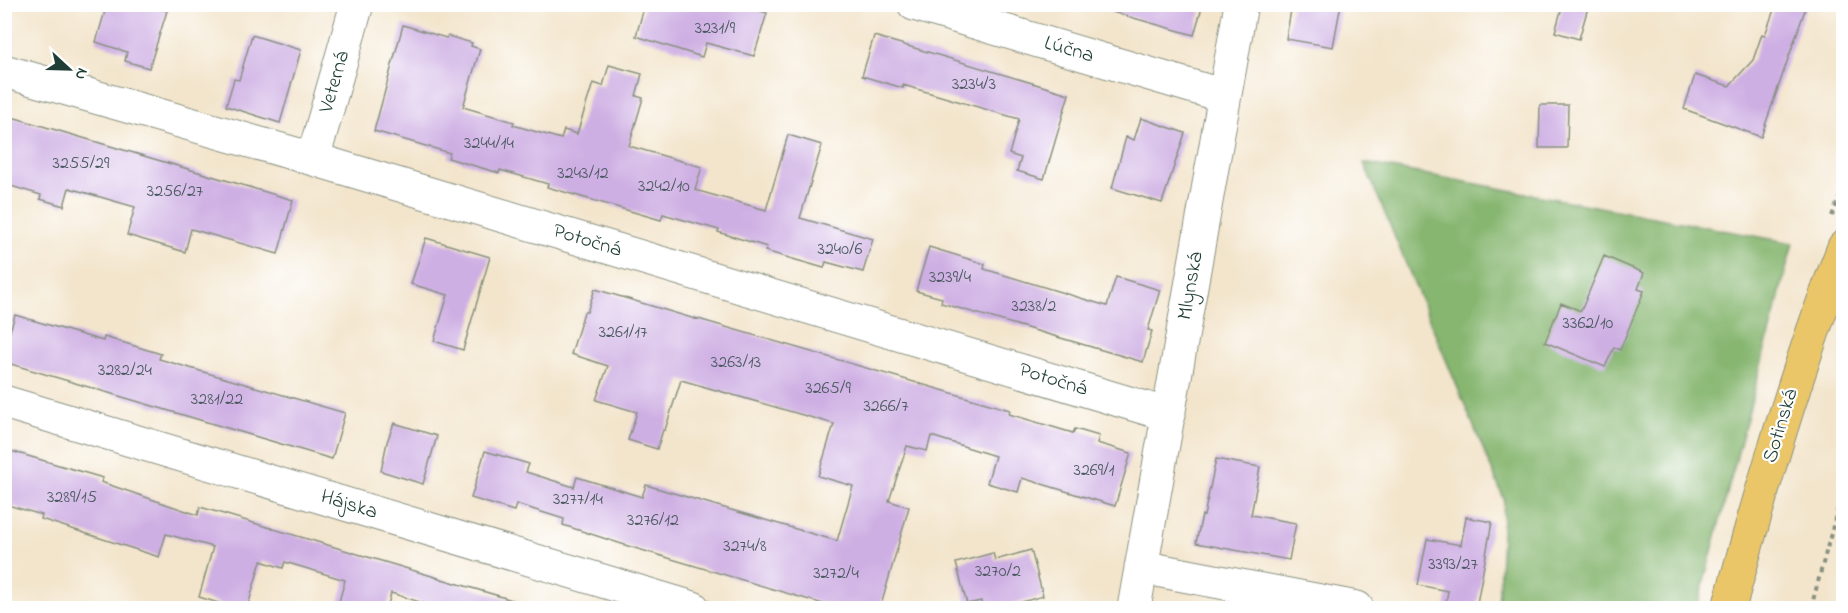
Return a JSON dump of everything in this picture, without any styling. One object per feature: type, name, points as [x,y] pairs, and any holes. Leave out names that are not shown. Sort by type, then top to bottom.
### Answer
[{"type":"main road","name":"Sotinská","points":[[1729,609],[1771,457],[1818,315],[1844,247]]},
{"type":"street","name":"Veterná","points":[[313,159],[357,4]]},
{"type":"street","name":"Lúčna","points":[[914,4],[1224,96]]},
{"type":"street","name":"Mlynská","points":[[1134,609],[1241,4]]},
{"type":"street","name":"Potočná","points":[[4,71],[313,159],[1169,415]]},
{"type":"street","name":"Hájska","points":[[4,402],[693,609]]},
{"type":"street","points":[[1142,567],[1357,609]]},
{"type":"path","points":[[1811,609],[1844,485]]},
{"type":"green space","points":[[1364,163],[1793,243],[1697,608],[1498,608],[1504,499]]},
{"type":"building","points":[[107,4],[145,4],[167,11],[149,68],[125,61],[127,52],[96,42]]},
{"type":"building","points":[[645,4],[754,4],[753,9],[767,13],[754,56],[706,43],[702,57],[636,36]]},
{"type":"building","points":[[1113,4],[1203,4],[1194,35],[1112,12]]},
{"type":"building","points":[[1292,4],[1341,4],[1333,47],[1286,39]]},
{"type":"building","points":[[1563,4],[1589,4],[1579,39],[1555,32]]},
{"type":"building","points":[[1776,4],[1807,4],[1761,137],[1684,109],[1695,75],[1729,86],[1753,60]]},
{"type":"building","points":[[403,25],[472,43],[471,46],[480,49],[463,107],[561,139],[564,130],[577,134],[593,83],[603,86],[609,65],[642,74],[636,96],[643,98],[629,146],[702,167],[695,190],[766,210],[788,135],[822,145],[800,218],[873,239],[863,272],[826,262],[824,268],[765,251],[767,247],[718,232],[719,230],[663,214],[661,220],[547,187],[548,184],[500,170],[499,173],[448,158],[450,153],[374,131]]},
{"type":"building","points":[[252,35],[301,50],[280,123],[226,106],[234,79],[239,80]]},
{"type":"building","points":[[874,36],[1069,94],[1044,179],[1017,171],[1021,158],[1009,154],[1019,119],[903,85],[903,88],[862,76]]},
{"type":"building","points":[[1540,105],[1568,105],[1567,148],[1539,148]]},
{"type":"building","points":[[12,117],[293,200],[278,254],[191,229],[185,252],[127,235],[135,207],[69,188],[64,206],[40,199],[41,195],[4,184],[4,123],[10,124]]},
{"type":"building","points":[[1141,118],[1185,133],[1162,203],[1112,188],[1126,137],[1134,140]]},
{"type":"building","points":[[426,238],[490,257],[463,350],[434,341],[448,295],[411,284]]},
{"type":"building","points":[[929,247],[985,264],[984,269],[1107,306],[1116,277],[1160,290],[1148,330],[1152,331],[1143,362],[941,303],[942,298],[916,291]]},
{"type":"building","points":[[1604,256],[1644,273],[1638,289],[1644,291],[1620,350],[1614,347],[1605,367],[1545,342],[1561,303],[1581,311]]},
{"type":"building","points":[[595,289],[1010,410],[1009,414],[1073,433],[1075,429],[1099,436],[1097,443],[1131,453],[1115,506],[1022,478],[1018,492],[987,483],[995,456],[931,436],[927,451],[907,446],[889,501],[909,507],[880,609],[840,609],[563,525],[564,519],[516,504],[514,511],[471,498],[485,451],[529,464],[526,472],[574,487],[577,477],[642,497],[646,485],[837,541],[853,486],[818,476],[834,424],[681,380],[657,449],[628,440],[637,412],[596,400],[608,366],[571,354],[584,312],[587,312]]},
{"type":"building","points":[[15,315],[103,341],[104,337],[128,344],[161,354],[159,359],[345,413],[332,459],[4,362],[4,351]]},
{"type":"building","points":[[394,423],[437,436],[423,484],[381,471]]},
{"type":"building","points":[[4,449],[103,478],[101,482],[198,515],[200,507],[519,602],[518,609],[442,609],[391,593],[387,609],[337,609],[345,580],[285,562],[283,568],[261,561],[247,609],[238,609],[199,597],[213,547],[166,534],[159,557],[41,519],[42,515],[4,504]]},
{"type":"building","points":[[1216,459],[1260,467],[1251,515],[1296,523],[1289,560],[1196,543]]},
{"type":"building","points":[[1466,517],[1492,522],[1476,609],[1445,609],[1448,591],[1418,585],[1427,539],[1461,545]]},
{"type":"building","points":[[1031,550],[1043,596],[998,609],[982,609],[981,601],[967,604],[956,563],[993,553],[995,560]]}]
